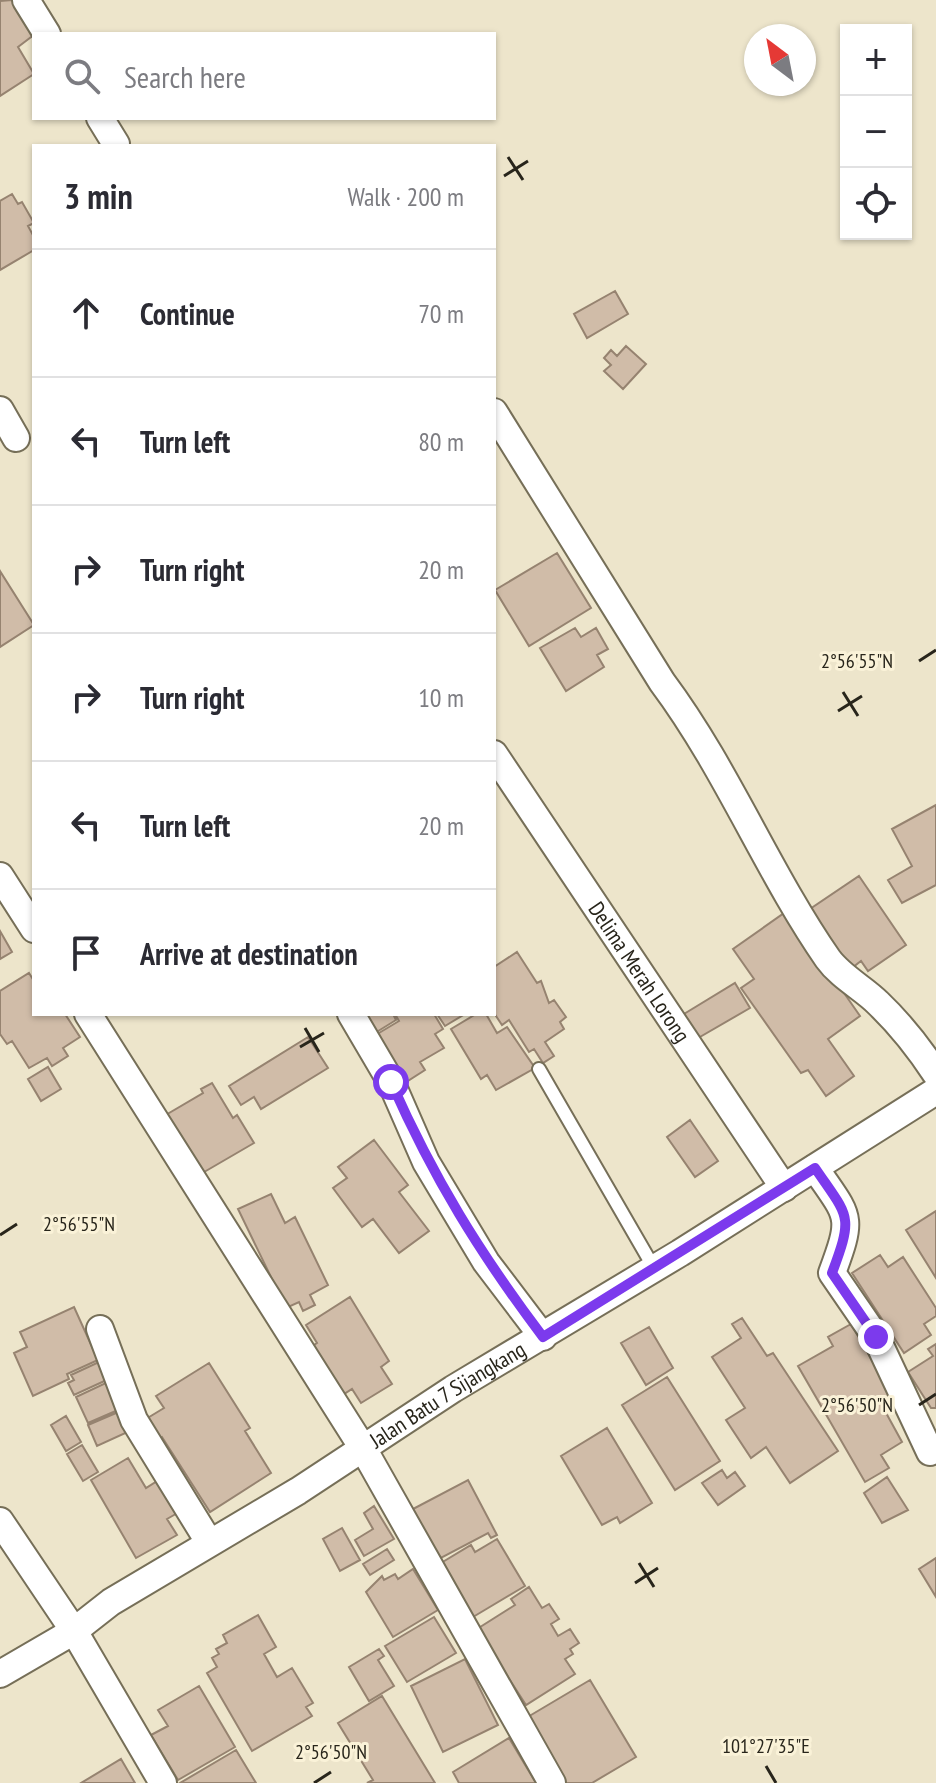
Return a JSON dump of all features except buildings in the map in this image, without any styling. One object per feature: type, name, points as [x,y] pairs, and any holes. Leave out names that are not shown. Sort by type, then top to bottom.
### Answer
[{"type":"street","points":[[26,0],[46,32]]},
{"type":"street","points":[[101,120],[116,144]]},
{"type":"street","points":[[0,410],[16,438]]},
{"type":"street","points":[[496,415],[662,682],[689,719],[794,908],[831,963],[878,1003],[918,1046],[936,1074]]},
{"type":"street","name":"Delima Merah Lorong","points":[[496,757],[784,1188]]},
{"type":"street","points":[[0,876],[32,926]]},
{"type":"street","points":[[89,1016],[364,1450],[552,1783]]},
{"type":"street","points":[[352,1016],[391,1082],[426,1162],[486,1262],[543,1337]]},
{"type":"street","name":"Jalan Batu 7 Sijangkang","points":[[0,1674],[74,1631],[111,1602],[364,1450],[453,1389],[543,1337],[936,1091]]},
{"type":"street","points":[[815,1168],[844,1211],[848,1223],[832,1273],[876,1337],[930,1452]]},
{"type":"street","points":[[100,1329],[134,1420],[209,1542]]},
{"type":"street","points":[[0,1521],[74,1631],[163,1783]]},
{"type":"lane","points":[[539,1069],[654,1268]]},
{"type":"route","points":[[391,1082],[426,1162],[486,1262],[543,1337],[815,1168],[844,1211],[848,1223],[832,1273],[876,1337]]}]
